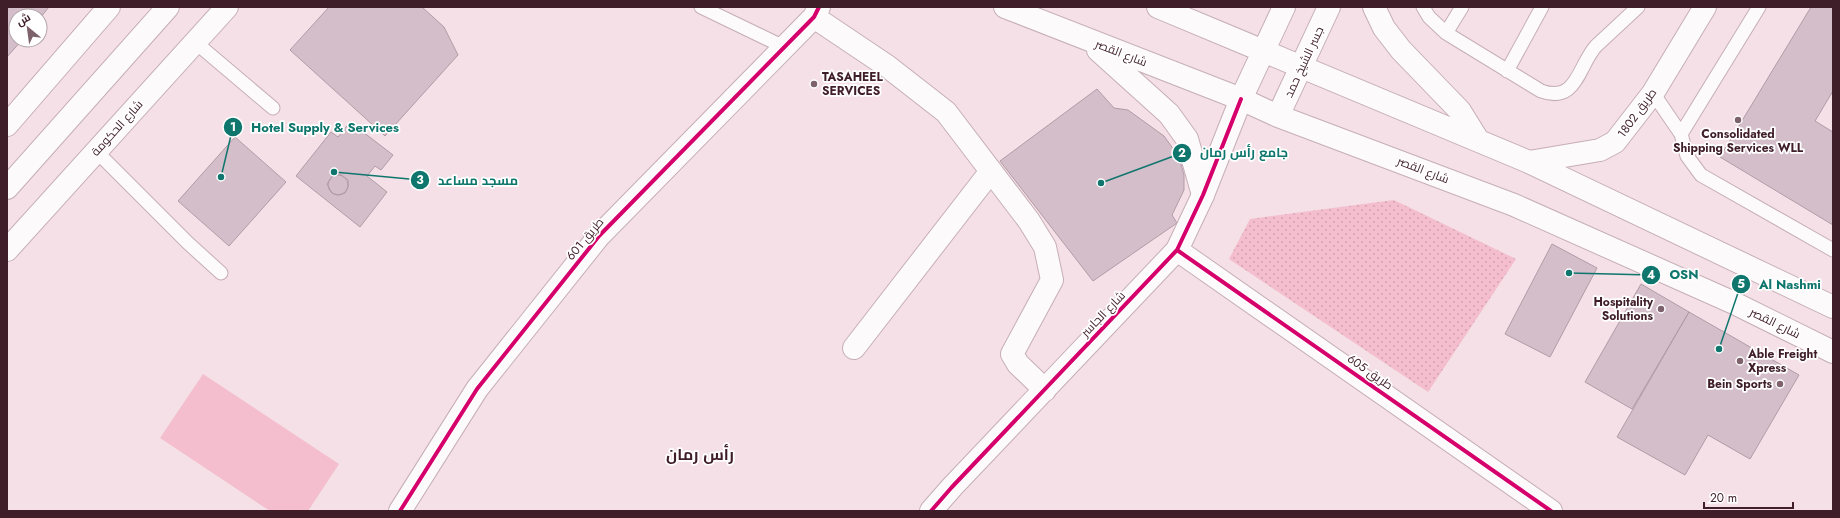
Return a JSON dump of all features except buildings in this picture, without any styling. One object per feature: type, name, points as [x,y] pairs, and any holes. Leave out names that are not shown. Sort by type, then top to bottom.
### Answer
[{"type":"main road","points":[[7,188],[168,7]]},
{"type":"main road","name":"شارع الحكومة","points":[[7,250],[227,7]]},
{"type":"main road","points":[[211,26],[241,7]]},
{"type":"main road","name":"شارع القصر","points":[[1005,7],[1086,40],[1241,99],[1278,116],[1514,205],[1734,303],[1833,352]]},
{"type":"main road","points":[[1158,7],[1529,162],[1833,307]]},
{"type":"main road","points":[[1241,99],[1284,7]]},
{"type":"main road","name":"جسر الشيخ حمد","points":[[1278,116],[1329,7]]},
{"type":"main road","points":[[1374,7],[1384,28],[1401,50],[1460,111],[1478,140]]},
{"type":"main road","name":"طريق 1802","points":[[1529,162],[1600,150],[1615,142],[1653,93],[1705,7]]},
{"type":"main road","points":[[7,125],[107,9]]},
{"type":"main road","points":[[817,12],[946,112],[1029,221],[1045,247],[1052,280],[1012,354],[1018,364],[1044,390]]},
{"type":"main road","name":"طريق 601","points":[[407,508],[477,389],[600,236],[817,12]]},
{"type":"main road","points":[[1086,40],[1170,114],[1187,139],[1203,195]]},
{"type":"main road","name":"شارع الجاسر","points":[[931,511],[952,487],[1178,250],[1203,195],[1241,99]]},
{"type":"main road","points":[[854,348],[991,171]]},
{"type":"main road","name":"طريق 605","points":[[1178,250],[1551,511]]},
{"type":"lane","points":[[701,7],[784,47]]},
{"type":"lane","points":[[1423,7],[1429,17],[1446,33],[1541,91],[1558,94],[1566,91],[1577,78],[1590,53],[1638,7]]},
{"type":"lane","points":[[1446,33],[1462,7]]},
{"type":"lane","points":[[1507,71],[1542,7]]},
{"type":"lane","points":[[1681,134],[1759,7]]},
{"type":"lane","points":[[195,42],[273,108]]},
{"type":"lane","points":[[1653,93],[1681,134],[1687,156],[1700,175],[1833,250]]},
{"type":"lane","points":[[96,150],[188,243],[221,273]]},
{"type":"shaded area","points":[[1394,200],[1516,259],[1428,392],[1229,259],[1250,219]]},
{"type":"shaded area","points":[[203,374],[339,464],[308,511],[270,511],[160,438]]},
{"type":"cycle path","points":[[400,511],[477,389],[599,236],[814,17],[819,7]]},
{"type":"cycle path","points":[[931,511],[1177,250],[1203,195],[1241,99]]},
{"type":"cycle path","points":[[1177,250],[1551,511]]},
{"type":"place","name":"TASAHEEL SERVICES","points":[[814,84]]},
{"type":"place","name":"Consolidated Shipping Services WLL","points":[[1738,120]]},
{"type":"place","name":"مسجد مساعد","points":[[334,172]]},
{"type":"place","name":"Hotel Supply & Services","points":[[221,177]]},
{"type":"place","name":"جامع رأس رمان","points":[[1101,183]]},
{"type":"place","name":"OSN","points":[[1569,273]]},
{"type":"place","name":"Hospitality Solutions","points":[[1661,309]]},
{"type":"place","name":"Al Nashmi","points":[[1719,349]]},
{"type":"place","name":"Able Freight Xpress","points":[[1740,361]]},
{"type":"place","name":"Bein Sports","points":[[1780,384]]},
{"type":"district","name":"رأس رمان","points":[[700,454]]}]
